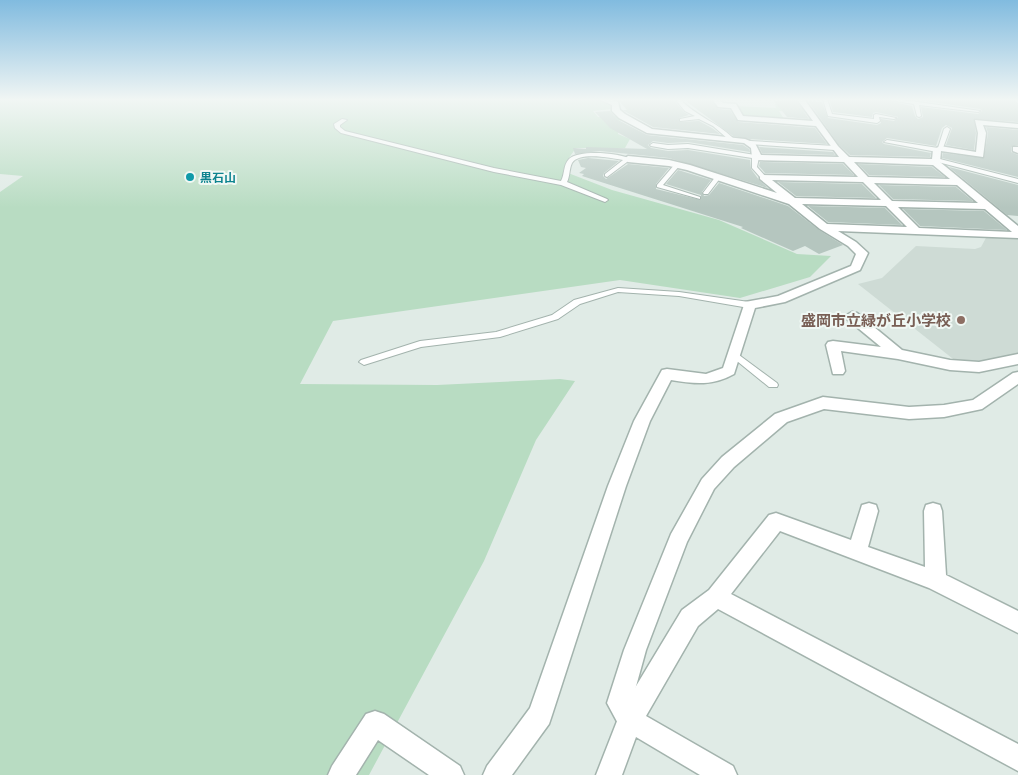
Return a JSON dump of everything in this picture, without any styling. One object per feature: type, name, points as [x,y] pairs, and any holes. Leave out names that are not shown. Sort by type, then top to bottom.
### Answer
[{"type":"street","points":[[698,135],[730,138],[750,143],[757,152],[756,157],[936,161],[958,182],[1018,230]]},
{"type":"street","points":[[826,135],[846,160],[916,231]]},
{"type":"street","points":[[936,161],[939,149],[980,155],[982,135]]},
{"type":"street","points":[[628,159],[677,165],[791,201],[987,206]]},
{"type":"street","points":[[763,177],[958,182]]},
{"type":"street","points":[[496,775],[540,715],[621,477],[642,421],[667,374],[702,380],[718,378],[729,371],[749,305],[781,299],[856,268],[862,253],[852,244],[824,227],[763,177]]},
{"type":"street","points":[[824,227],[1018,235]]},
{"type":"street","points":[[852,316],[898,354]]},
{"type":"street","points":[[838,371],[833,344],[898,354],[950,365],[979,367],[1018,359]]},
{"type":"street","points":[[724,775],[630,720],[619,703],[635,650],[678,540],[708,484],[728,462],[781,418],[824,403],[909,413],[944,411],[977,405],[1018,377]]},
{"type":"street","points":[[857,551],[869,511]]},
{"type":"street","points":[[933,511],[936,581]]},
{"type":"street","points":[[609,775],[630,720],[690,618],[716,597],[776,521],[936,581],[1018,622]]},
{"type":"street","points":[[716,597],[1018,758]]},
{"type":"street","points":[[342,775],[375,723],[451,775]]},
{"type":"lane","points":[[356,135],[494,170],[563,183],[605,200]]},
{"type":"lane","points":[[727,135],[730,138]]},
{"type":"lane","points":[[887,142],[939,149],[945,135]]},
{"type":"lane","points":[[750,143],[835,148]]},
{"type":"lane","points":[[653,145],[668,147],[688,146],[756,157],[754,167],[763,177]]},
{"type":"lane","points":[[563,183],[569,174],[569,162],[572,158],[597,155],[628,159]]},
{"type":"lane","points":[[608,175],[628,159]]},
{"type":"lane","points":[[936,161],[1018,181]]},
{"type":"lane","points":[[677,165],[659,186],[698,198]]},
{"type":"lane","points":[[706,193],[718,177]]},
{"type":"lane","points":[[364,362],[420,344],[497,335],[555,317],[577,302],[618,290],[679,294],[749,305]]},
{"type":"lane","points":[[735,355],[773,385]]},
{"type":"shaded area","name":"盛岡市立緑が丘小学校","points":[[987,236],[1018,238],[1018,356],[966,363],[957,362],[858,284],[882,278],[916,246],[975,249],[981,247]]},
{"type":"green space","points":[[0,135],[621,135],[630,139],[625,148],[576,148],[566,162],[563,171],[612,190],[719,220],[797,254],[831,256],[810,277],[740,298],[620,280],[333,321],[300,384],[437,385],[560,379],[575,381],[536,440],[484,561],[369,775],[0,775],[0,192],[23,176],[0,174]]},
{"type":"building","points":[[623,135],[649,135],[743,145],[750,152],[688,142],[668,143],[653,141],[648,145],[651,148],[668,151],[688,150],[750,160],[751,169],[768,188],[669,158],[600,151],[575,154],[573,148],[647,149]]},
{"type":"building","points":[[820,135],[827,144],[750,139],[733,136]]},
{"type":"building","points":[[832,135],[940,135],[936,146],[887,138],[882,142],[884,144],[931,153],[930,157],[850,155]]},
{"type":"building","points":[[949,135],[976,135],[974,150],[946,145]]},
{"type":"building","points":[[988,135],[1018,135],[1018,145],[1011,147],[1011,152],[1018,155],[1018,177],[942,158],[943,153],[984,158]]},
{"type":"building","points":[[759,147],[833,152],[835,155],[762,153]]},
{"type":"building","points":[[588,158],[619,161],[604,173],[603,176],[606,179],[628,164],[669,168],[656,184],[656,189],[701,200],[701,195],[666,184],[678,170],[711,180],[702,192],[704,196],[709,195],[719,183],[788,206],[819,230],[843,245],[819,254],[805,246],[793,251],[741,228],[743,227],[582,176],[584,174],[579,173],[586,168],[581,167],[578,160]]},
{"type":"building","points":[[760,162],[843,164],[854,175],[765,173],[759,166]]},
{"type":"building","points":[[858,164],[932,167],[945,177],[869,175]]},
{"type":"building","points":[[949,167],[1018,185],[1018,216],[1007,215]]},
{"type":"building","points":[[778,182],[862,184],[876,198],[796,196]]},
{"type":"building","points":[[879,185],[956,187],[973,201],[893,199]]},
{"type":"building","points":[[808,206],[885,208],[902,225],[828,222]]},
{"type":"building","points":[[903,209],[984,211],[1007,230],[920,226]]},
{"type":"place","name":"黒石山","points":[[190,177]]},
{"type":"place","name":"盛岡市立緑が丘小学校","points":[[961,320]]}]
